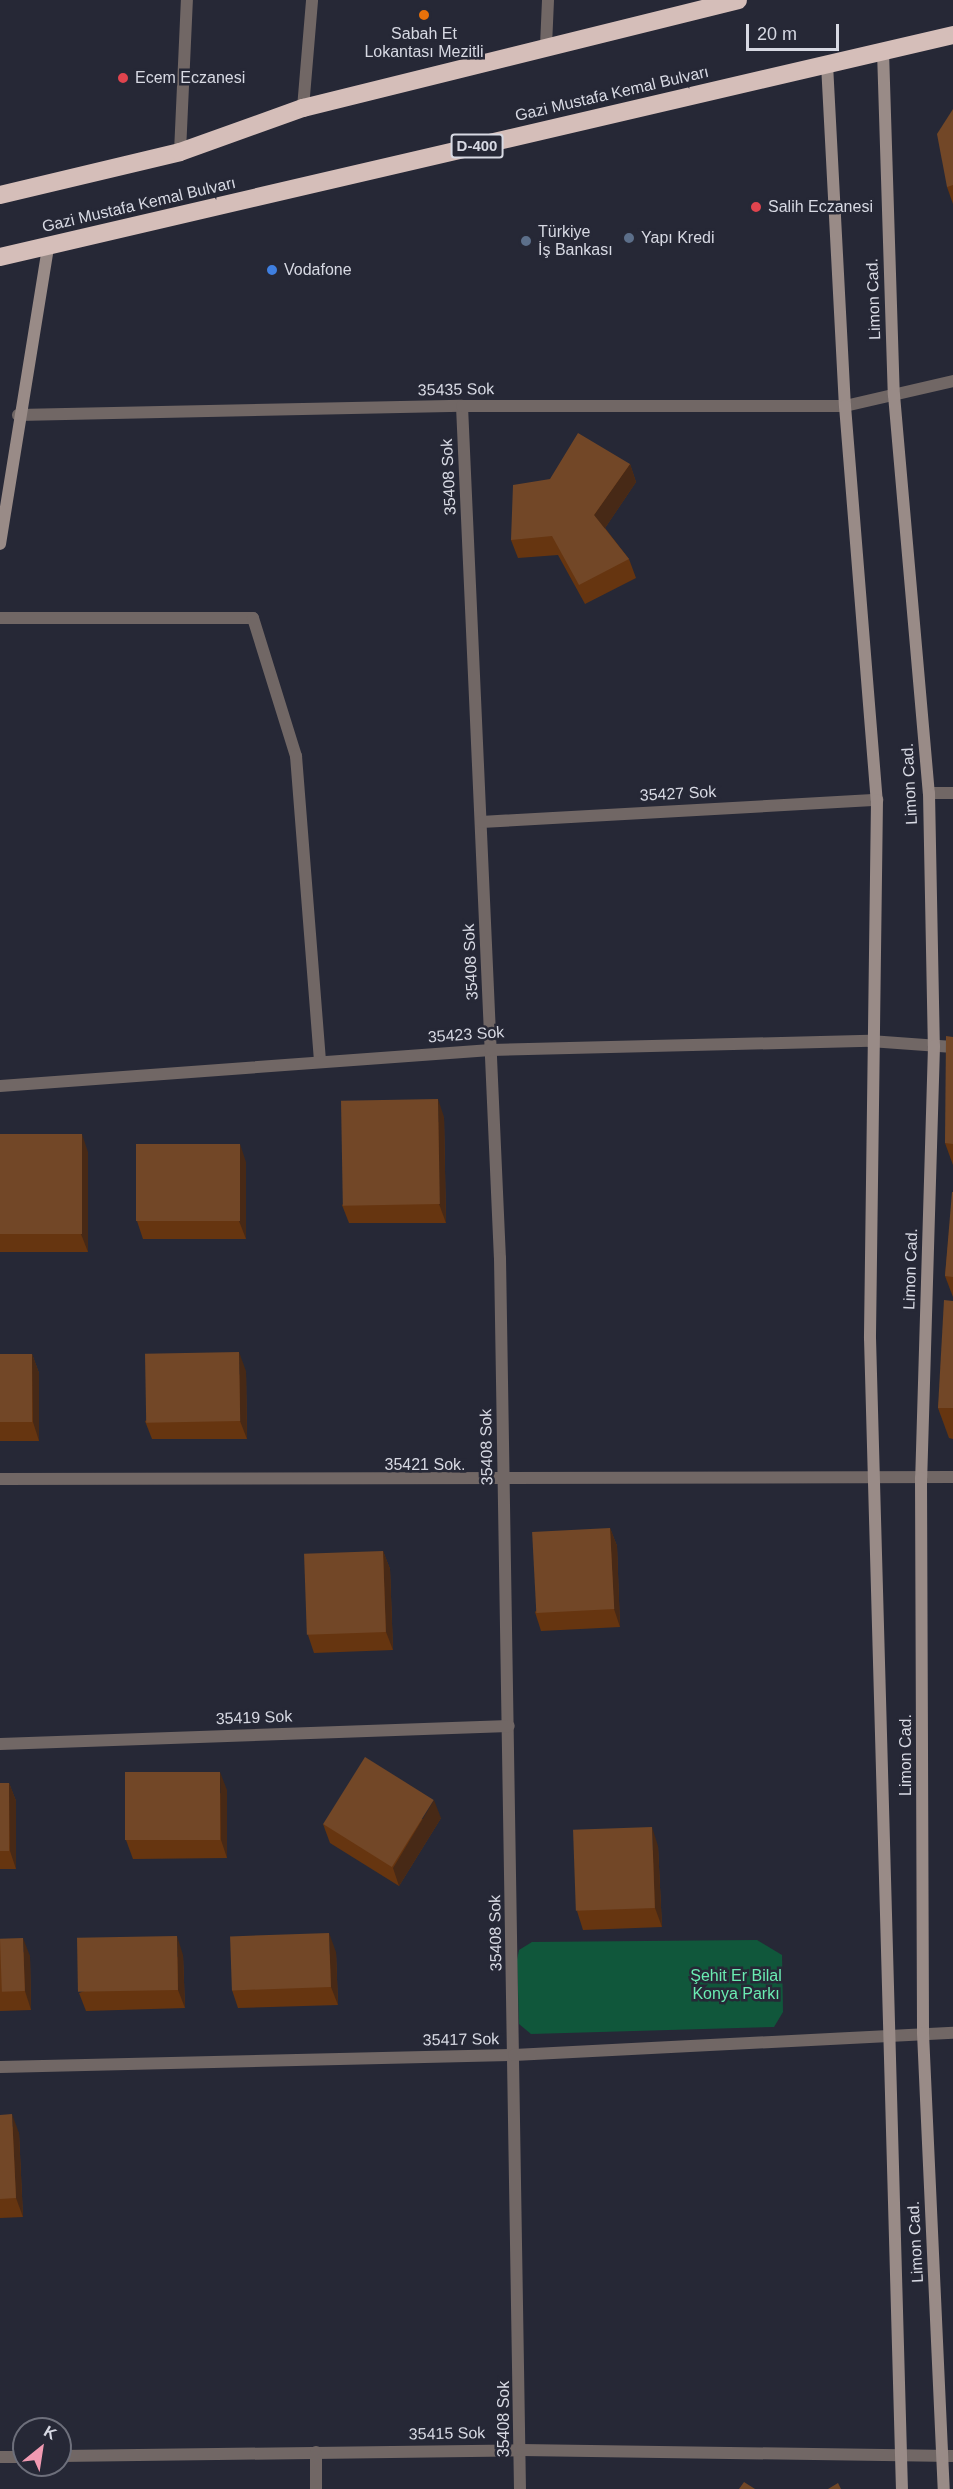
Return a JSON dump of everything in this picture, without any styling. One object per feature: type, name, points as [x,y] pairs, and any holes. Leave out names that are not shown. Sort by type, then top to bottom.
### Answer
[{"type":"highway","points":[[0,195],[180,152],[303,108],[738,0]]},
{"type":"highway","name":"Gazi Mustafa Kemal Bulvarı","points":[[0,257],[953,35]]},
{"type":"street","points":[[180,152],[187,0]]},
{"type":"street","points":[[303,108],[312,0]]},
{"type":"street","points":[[546,46],[549,0]]},
{"type":"street","name":"Limon Cad.","points":[[883,51],[894,395],[929,793],[934,1046],[921,1478],[923,2033],[948,2456],[944,2489]]},
{"type":"street","name":"Limon Cad.","points":[[827,64],[845,406],[877,800],[870,1041],[870,1338],[878,1479],[902,2489]]},
{"type":"street","points":[[0,544],[18,415],[48,246]]},
{"type":"street","name":"35435 Sok","points":[[18,415],[462,406],[845,406],[953,381]]},
{"type":"street","name":"35408 Sok","points":[[462,406],[491,1050],[504,1482],[520,2489]]},
{"type":"street","points":[[0,618],[253,618],[296,756],[320,1062]]},
{"type":"street","points":[[929,793],[953,793]]},
{"type":"street","name":"35427 Sok","points":[[481,822],[877,800]]},
{"type":"street","name":"35423 Sok","points":[[0,1086],[491,1050],[870,1041],[953,1047]]},
{"type":"street","name":"35421 Sok.","points":[[0,1479],[504,1482],[953,1477]]},
{"type":"street","name":"35419 Sok","points":[[0,1744],[509,1726]]},
{"type":"street","name":"35417 Sok","points":[[0,2067],[514,2055],[890,2034],[953,2033]]},
{"type":"street","name":"35415 Sok","points":[[72,2456],[521,2450],[948,2456]]},
{"type":"street","points":[[316,2452],[316,2489]]},
{"type":"green space","name":"Şehit Er Bilal Konya Parkı","points":[[757,1940],[782,1955],[783,2012],[774,2027],[531,2034],[519,2024],[517,1960],[519,1950],[532,1942]]},
{"type":"building","points":[[953,109],[953,185],[947,187],[937,134]]},
{"type":"building","points":[[578,433],[630,464],[594,515],[629,559],[579,585],[552,536],[511,540],[513,485],[550,479]]},
{"type":"building","points":[[946,1036],[953,1037],[953,1144],[945,1143]]},
{"type":"building","points":[[438,1099],[440,1204],[343,1206],[341,1101]]},
{"type":"building","points":[[0,1134],[82,1134],[82,1234],[0,1234]]},
{"type":"building","points":[[136,1144],[240,1144],[240,1221],[136,1221]]},
{"type":"building","points":[[953,1192],[953,1277],[945,1276]]},
{"type":"building","points":[[944,1300],[953,1301],[953,1408],[938,1408]]},
{"type":"building","points":[[239,1352],[240,1421],[146,1423],[145,1354]]},
{"type":"building","points":[[0,1354],[32,1354],[32,1422],[0,1422]]},
{"type":"building","points":[[610,1528],[614,1609],[536,1613],[532,1532]]},
{"type":"building","points":[[383,1551],[386,1632],[307,1635],[304,1554]]},
{"type":"building","points":[[365,1757],[434,1800],[392,1867],[323,1824]]},
{"type":"building","points":[[125,1772],[220,1772],[220,1840],[125,1840]]},
{"type":"building","points":[[0,1783],[9,1783],[9,1851],[0,1851]]},
{"type":"building","points":[[652,1827],[655,1908],[576,1911],[573,1830]]},
{"type":"building","points":[[329,1933],[331,1987],[232,1990],[230,1936]]},
{"type":"building","points":[[177,1936],[178,1990],[78,1992],[77,1938]]},
{"type":"building","points":[[23,1938],[25,1991],[2,1992],[0,1939]]},
{"type":"building","points":[[12,2114],[16,2198],[0,2199],[0,2115]]},
{"type":"building","points":[[744,2482],[755,2489],[739,2489]]},
{"type":"building","points":[[838,2483],[841,2489],[828,2489]]},
{"type":"place","name":"Sabah Et Lokantası Mezitli","points":[[424,15]]},
{"type":"place","name":"Ecem Eczanesi","points":[[123,78]]},
{"type":"place","name":"Salih Eczanesi","points":[[756,207]]},
{"type":"place","name":"Yapı Kredi","points":[[629,238]]},
{"type":"place","name":"Türkiye İş Bankası","points":[[526,241]]},
{"type":"place","name":"Vodafone","points":[[272,270]]}]
